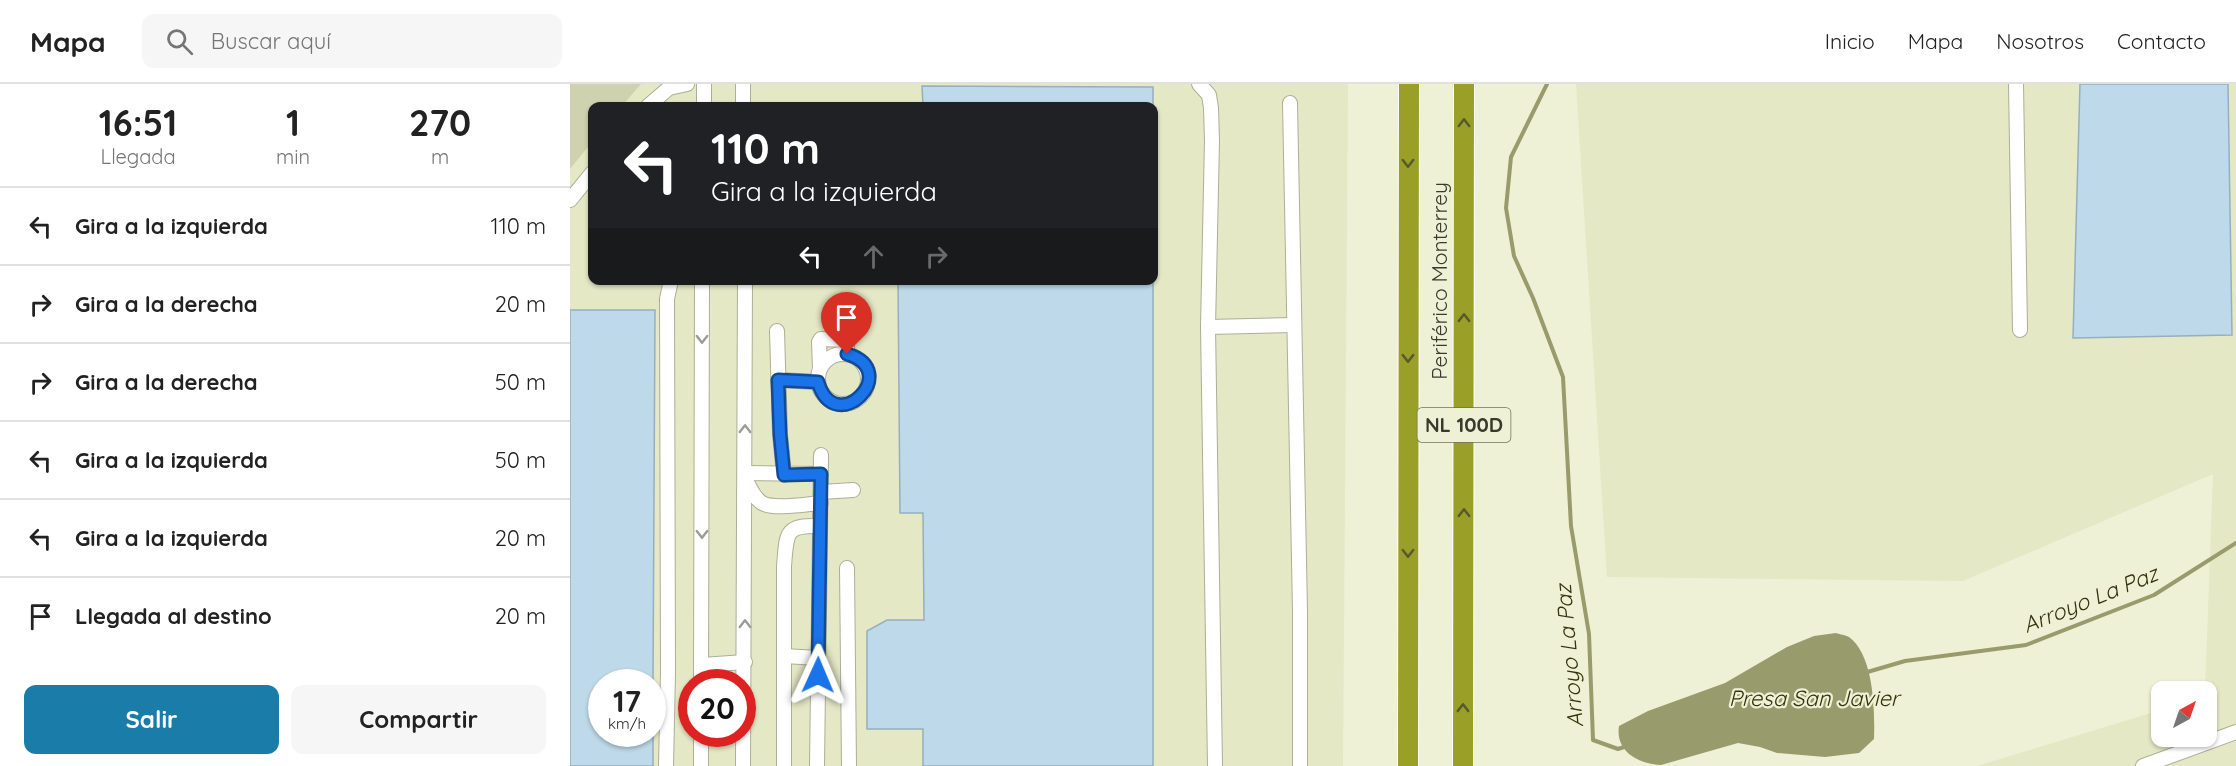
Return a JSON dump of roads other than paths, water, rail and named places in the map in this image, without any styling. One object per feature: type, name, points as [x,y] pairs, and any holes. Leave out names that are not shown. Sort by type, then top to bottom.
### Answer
[{"type":"highway","name":"Periférico Monterrey","points":[[1408,84],[1408,766]]},
{"type":"highway","name":"Periférico Monterrey","points":[[1463,766],[1464,84]]},
{"type":"lane","points":[[653,102],[669,88],[687,84]]},
{"type":"lane","points":[[704,84],[704,102]]},
{"type":"lane","points":[[743,84],[743,102]]},
{"type":"lane","points":[[1199,84],[1209,94],[1211,108],[1208,327],[1215,766]]},
{"type":"lane","points":[[2016,84],[2020,330]]},
{"type":"lane","points":[[1290,103],[1300,766]]},
{"type":"lane","points":[[570,200],[588,178]]},
{"type":"lane","points":[[666,766],[667,299],[670,285]]},
{"type":"lane","points":[[702,285],[702,669]]},
{"type":"lane","points":[[743,766],[745,285]]},
{"type":"lane","points":[[1208,327],[1294,325]]},
{"type":"lane","points":[[777,331],[780,434],[784,475]]},
{"type":"lane","points":[[819,375],[829,358],[835,355],[847,354],[858,358],[868,375],[867,388],[860,398],[848,404],[834,402],[824,394],[819,375],[819,342],[821,339],[847,340],[847,354]]},
{"type":"lane","points":[[778,380],[819,375]]},
{"type":"lane","points":[[817,766],[821,455]]},
{"type":"lane","points":[[745,475],[821,474]]},
{"type":"lane","points":[[745,475],[754,496],[763,504],[776,506],[853,490]]},
{"type":"lane","points":[[745,524],[763,504]]},
{"type":"lane","points":[[784,766],[786,542],[794,528],[820,526]]},
{"type":"lane","points":[[847,568],[849,766]]},
{"type":"lane","points":[[784,656],[818,658]]},
{"type":"lane","points":[[702,665],[745,662]]},
{"type":"lane","points":[[2143,766],[2236,732]]},
{"type":"lane","points":[[701,747],[701,766]]},
{"type":"water","name":"Presa San Javier","points":[[1836,633],[1849,637],[1857,645],[1864,657],[1871,684],[1874,739],[1859,753],[1825,757],[1777,753],[1738,743],[1661,765],[1637,759],[1625,750],[1621,743],[1619,726],[1648,711],[1725,683],[1787,647],[1814,636]]},
{"type":"waterway","name":"Arroyo La Paz","points":[[1547,84],[1511,157],[1506,208],[1514,256],[1533,298],[1563,377],[1571,526],[1589,634],[1593,740],[1618,749],[1627,746]]},
{"type":"waterway","name":"Arroyo La Paz","points":[[1864,673],[1905,661],[2026,645],[2154,595],[2236,543]]}]
